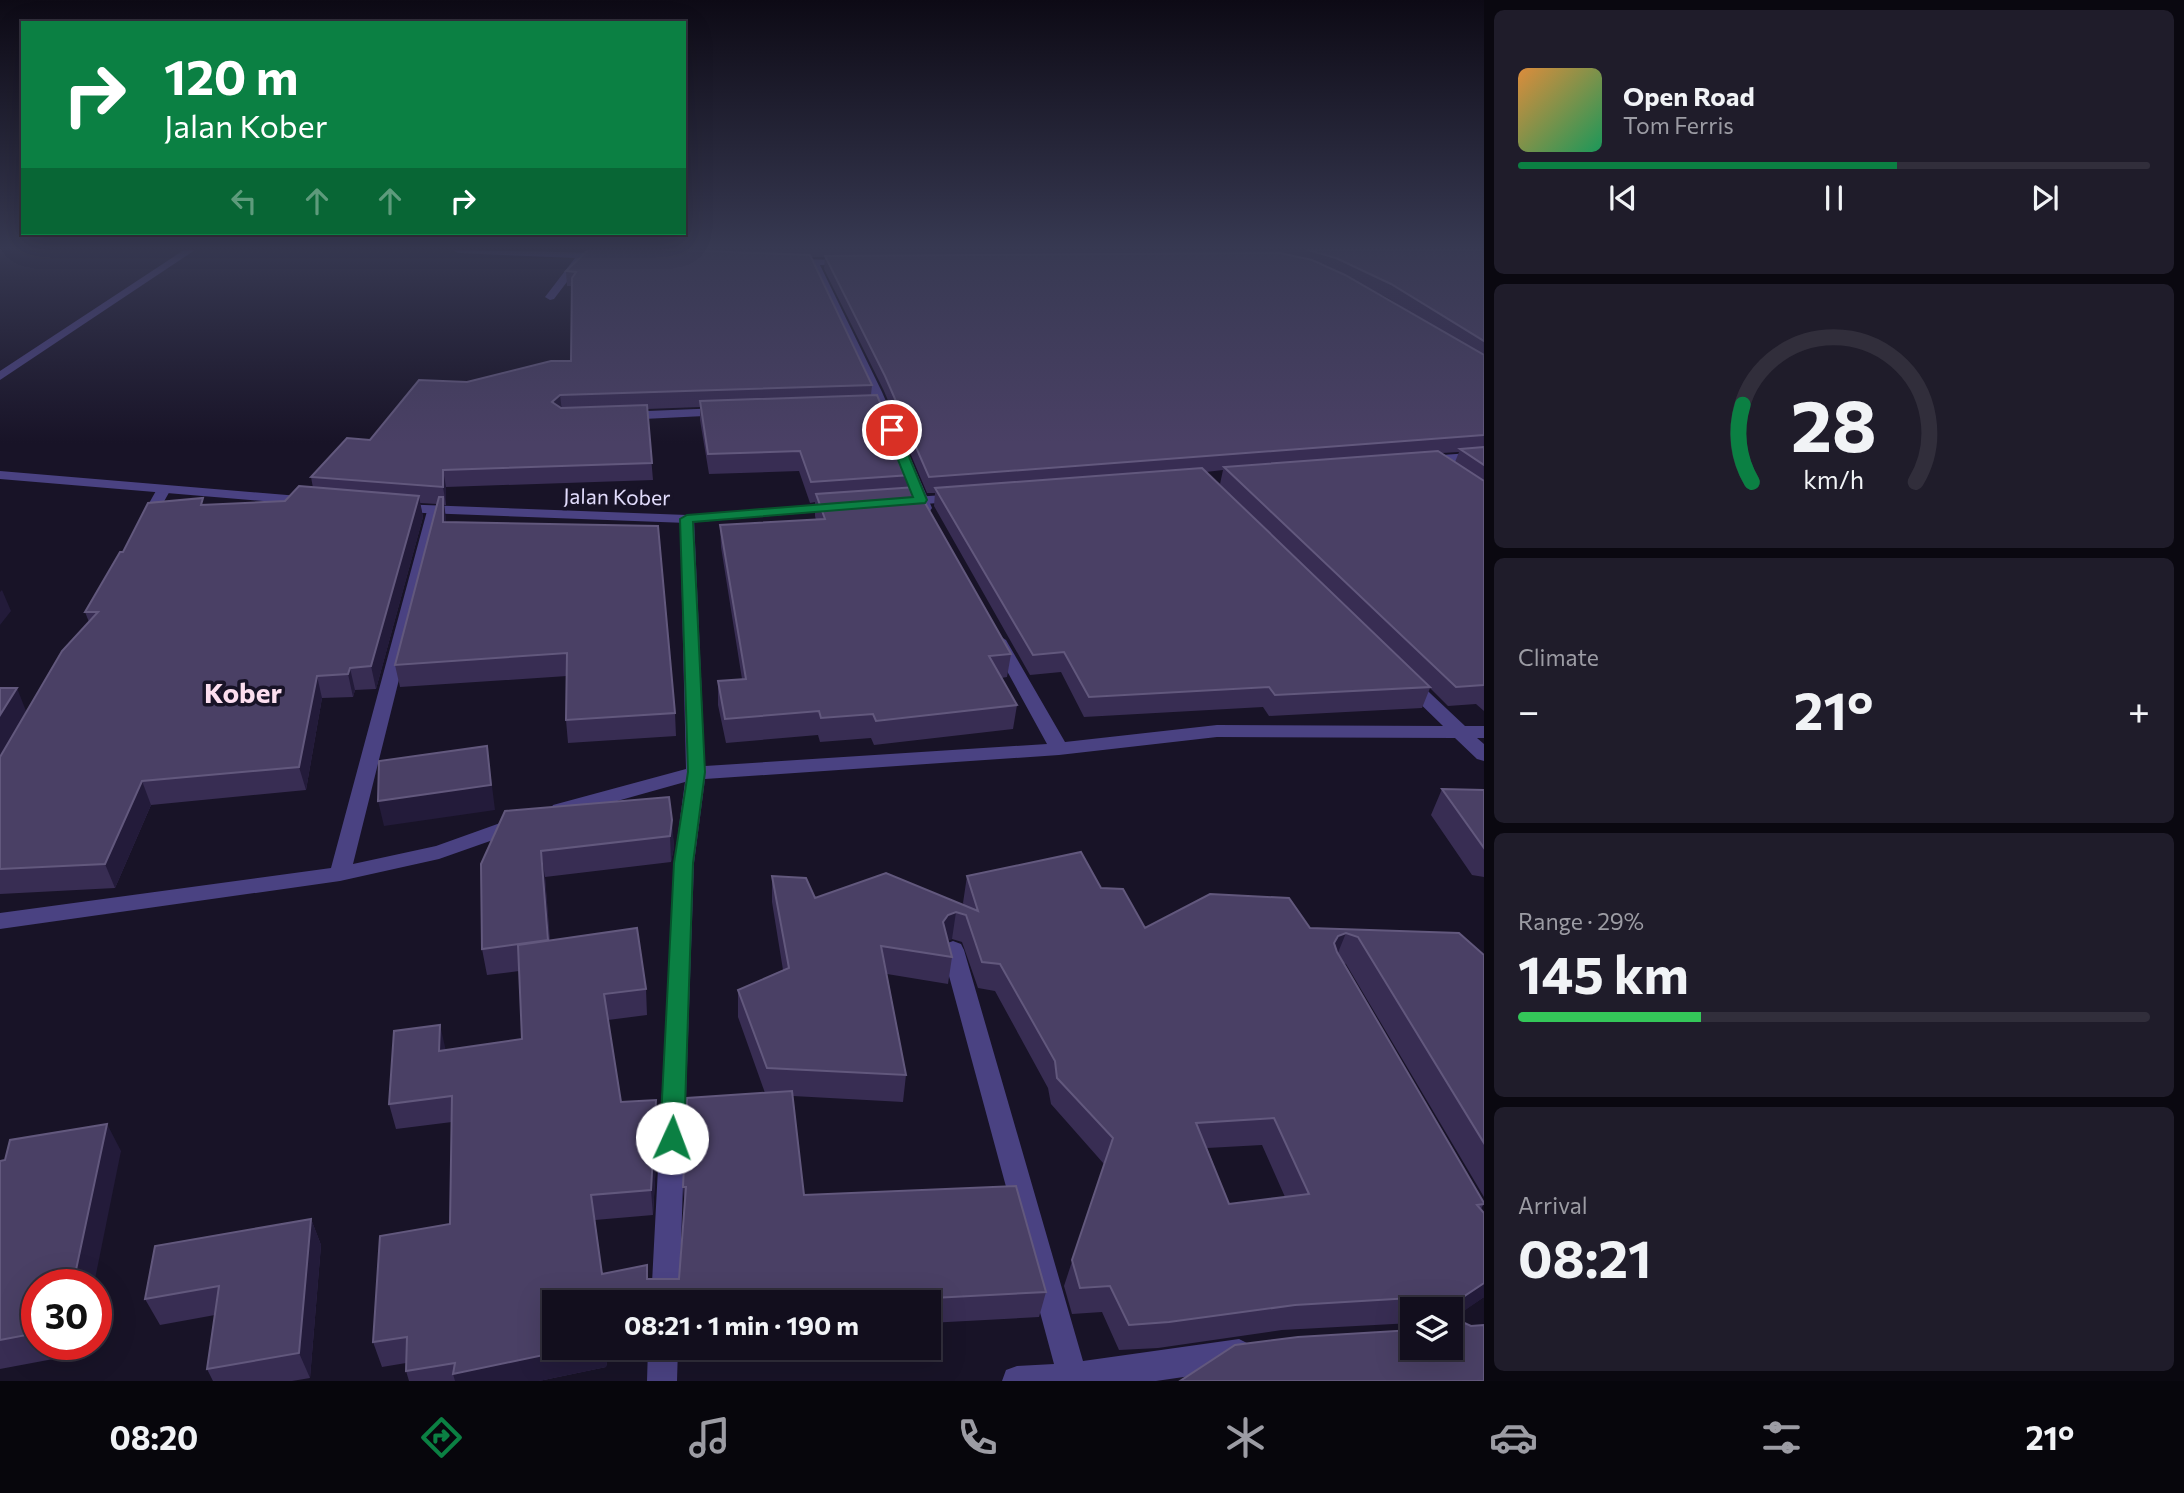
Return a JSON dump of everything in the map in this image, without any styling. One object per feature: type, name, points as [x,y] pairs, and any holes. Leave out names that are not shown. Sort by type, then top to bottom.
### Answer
[{"type":"street","points":[[0,376],[93,314]]},
{"type":"street","points":[[838,314],[933,524]]},
{"type":"street","points":[[868,407],[882,407]]},
{"type":"street","points":[[604,416],[729,412]]},
{"type":"street","points":[[1408,462],[1484,456]]},
{"type":"street","points":[[1436,460],[1455,474]]},
{"type":"street","points":[[0,475],[328,502]]},
{"type":"street","points":[[137,537],[164,489]]},
{"type":"street","points":[[893,502],[972,496]]},
{"type":"street","name":"Jalan Kober","points":[[381,506],[434,511],[687,519],[852,506]]},
{"type":"street","points":[[340,874],[434,511]]},
{"type":"street","points":[[666,1290],[684,863],[696,772],[687,519]]},
{"type":"street","points":[[993,631],[1059,749]]},
{"type":"street","points":[[1398,672],[1482,753]]},
{"type":"street","points":[[0,921],[340,874],[439,852],[542,815],[696,772],[1059,749],[1217,731],[1461,735],[1484,732]]},
{"type":"street","points":[[953,950],[1073,1378]]},
{"type":"street","points":[[1017,1381],[1073,1378],[1268,1350]]},
{"type":"street","points":[[662,1381],[663,1360]]},
{"type":"building","points":[[572,314],[838,314],[872,385],[560,395],[552,402],[561,408],[647,405],[652,463],[443,470],[443,487],[311,477],[347,438],[370,440],[419,380],[467,382],[551,361],[571,361]]},
{"type":"building","points":[[854,314],[1414,314],[1484,355],[1484,435],[929,477],[885,376]]},
{"type":"building","points":[[1441,314],[1484,314],[1484,341]]},
{"type":"building","points":[[877,395],[910,475],[811,482],[800,451],[708,454],[700,401]]},
{"type":"building","points":[[1484,447],[1484,465],[1460,449]]},
{"type":"building","points":[[1438,451],[1484,481],[1484,685],[1456,687],[1224,467]]},
{"type":"building","points":[[1202,468],[1430,687],[1275,695],[1269,687],[1089,697],[1064,652],[1033,655],[935,488]]},
{"type":"building","points":[[299,486],[419,496],[371,666],[350,668],[348,674],[317,676],[299,767],[142,781],[105,864],[0,869],[0,757],[62,651],[98,612],[85,612],[120,552],[123,552],[148,503],[203,498],[201,505],[285,501]]},
{"type":"building","points":[[916,487],[1011,654],[989,656],[1017,705],[876,721],[873,714],[821,718],[819,711],[725,719],[718,681],[746,679],[720,525],[825,519],[816,494]]},
{"type":"building","points":[[439,497],[443,497],[443,522],[658,526],[675,713],[566,720],[567,653],[395,665]]},
{"type":"building","points":[[0,688],[17,688],[0,715]]},
{"type":"building","points":[[487,746],[491,785],[378,801],[379,761]]},
{"type":"building","points":[[1442,789],[1484,790],[1484,848]]},
{"type":"building","points":[[669,797],[672,820],[670,836],[541,851],[548,940],[482,949],[481,864],[505,811]]},
{"type":"building","points":[[1081,852],[1101,888],[1123,889],[1145,928],[1210,894],[1289,898],[1310,928],[1459,933],[1484,955],[1484,1143],[1358,937],[1346,933],[1338,936],[1334,943],[1484,1203],[1477,1205],[1484,1213],[1484,1283],[1463,1297],[1400,1297],[1295,1305],[1129,1325],[1110,1286],[1080,1288],[1072,1260],[1113,1138],[1057,1078],[1055,1061],[1000,964],[982,962],[966,915],[956,912],[948,915],[943,922],[952,957],[881,946],[906,1075],[767,1068],[738,990],[789,968],[772,876],[806,878],[815,898],[886,873],[978,911],[967,876]],"holes":[[[1274,1118],[1309,1194],[1229,1204],[1196,1123]]]},
{"type":"building","points":[[637,928],[646,989],[604,994],[621,1102],[656,1100],[651,1190],[591,1195],[602,1274],[647,1265],[647,1279],[679,1279],[686,1187],[683,1187],[687,1098],[792,1091],[804,1195],[1016,1186],[1046,1292],[941,1298],[941,1290],[542,1290],[542,1355],[453,1374],[455,1363],[406,1371],[407,1337],[373,1342],[380,1236],[450,1224],[452,1096],[389,1104],[394,1031],[440,1025],[439,1051],[522,1039],[518,945]]},
{"type":"building","points":[[107,1124],[76,1269],[21,1269],[21,1336],[0,1340],[0,1161],[5,1160],[10,1140]]},
{"type":"building","points":[[311,1219],[299,1353],[207,1369],[219,1286],[145,1299],[155,1246]]},
{"type":"building","points":[[1463,1322],[1471,1326],[1484,1325],[1484,1381],[1180,1381],[1235,1345],[1298,1337],[1400,1331],[1400,1360],[1463,1360]]},
{"type":"district","name":"Kober","points":[[243,692]]},
{"type":"route","points":[[672,1138],[684,863],[696,772],[687,519],[920,500],[892,430]]}]
